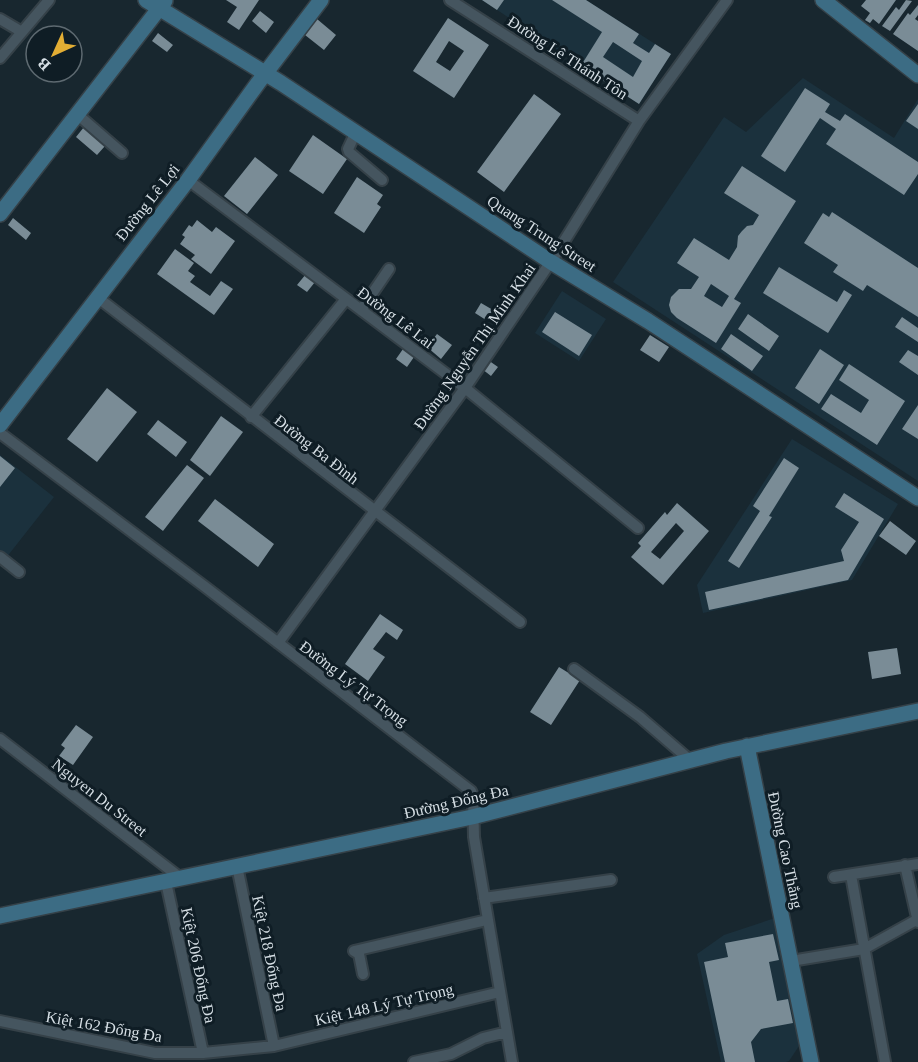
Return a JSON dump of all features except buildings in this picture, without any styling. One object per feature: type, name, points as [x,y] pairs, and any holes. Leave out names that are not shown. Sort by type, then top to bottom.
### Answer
[{"type":"main road","name":"Đường Lê Lợi","points":[[0,425],[188,180],[321,0]]},
{"type":"main road","points":[[823,0],[918,75]]},
{"type":"main road","name":"Quang Trung Street","points":[[157,3],[551,262],[648,321],[918,498]]},
{"type":"main road","points":[[0,214],[77,114],[157,3]]},
{"type":"main road","name":"Đường Đống Đa","points":[[0,916],[472,818],[747,746],[918,711]]},
{"type":"main road","name":"Đường Cao Thắng","points":[[747,746],[812,1062]]},
{"type":"street","points":[[0,58],[49,0]]},
{"type":"street","name":"Đường Lê Thánh Tôn","points":[[450,0],[639,121]]},
{"type":"street","name":"Đường Nguyễn Thị Minh Khai","points":[[278,644],[465,388],[551,262],[639,121],[728,0]]},
{"type":"street","points":[[0,19],[22,32]]},
{"type":"street","points":[[77,114],[122,153]]},
{"type":"street","points":[[356,132],[348,152],[382,180]]},
{"type":"street","name":"Đường Lê Lai","points":[[188,180],[465,388],[638,528]]},
{"type":"street","points":[[361,310],[389,270]]},
{"type":"street","name":"Đường Ba Đình","points":[[97,297],[520,622]]},
{"type":"street","points":[[251,417],[346,299]]},
{"type":"street","name":"Đường Lý Tự Trọng","points":[[0,433],[468,789],[473,796],[472,818],[510,1061]]},
{"type":"street","points":[[0,557],[19,572]]},
{"type":"street","points":[[574,669],[640,717],[691,761]]},
{"type":"street","name":"Nguyen Du Street","points":[[0,739],[174,880]]},
{"type":"street","points":[[834,877],[918,864]]},
{"type":"street","points":[[791,961],[864,949],[918,920],[905,865]]},
{"type":"street","name":"Kiệt 218 Đống Đa","points":[[237,866],[274,1046]]},
{"type":"street","points":[[851,875],[885,1062]]},
{"type":"street","name":"Kiệt 206 Đống Đa","points":[[174,880],[203,1053]]},
{"type":"street","points":[[484,898],[611,880]]},
{"type":"street","points":[[363,974],[359,954],[354,951],[487,920]]},
{"type":"street","name":"Kiệt 148 Lý Tự Trọng","points":[[274,1046],[500,992]]},
{"type":"street","name":"Kiệt 162 Đống Đa","points":[[0,1021],[155,1053],[203,1053],[274,1046]]},
{"type":"street","points":[[414,1062],[451,1054],[483,1038],[507,1032]]},
{"type":"shaded area","points":[[482,0],[586,0],[671,54],[639,104]]},
{"type":"shaded area","points":[[803,78],[894,138],[918,99],[918,481],[613,282],[724,117],[746,132]]},
{"type":"shaded area","points":[[562,291],[606,319],[579,361],[535,333]]},
{"type":"shaded area","points":[[792,439],[898,504],[852,580],[703,613],[697,585]]},
{"type":"shaded area","points":[[0,455],[54,497],[6,558],[0,553]]},
{"type":"shaded area","points":[[775,918],[799,1046],[786,1062],[721,1062],[697,954],[724,935]]}]
